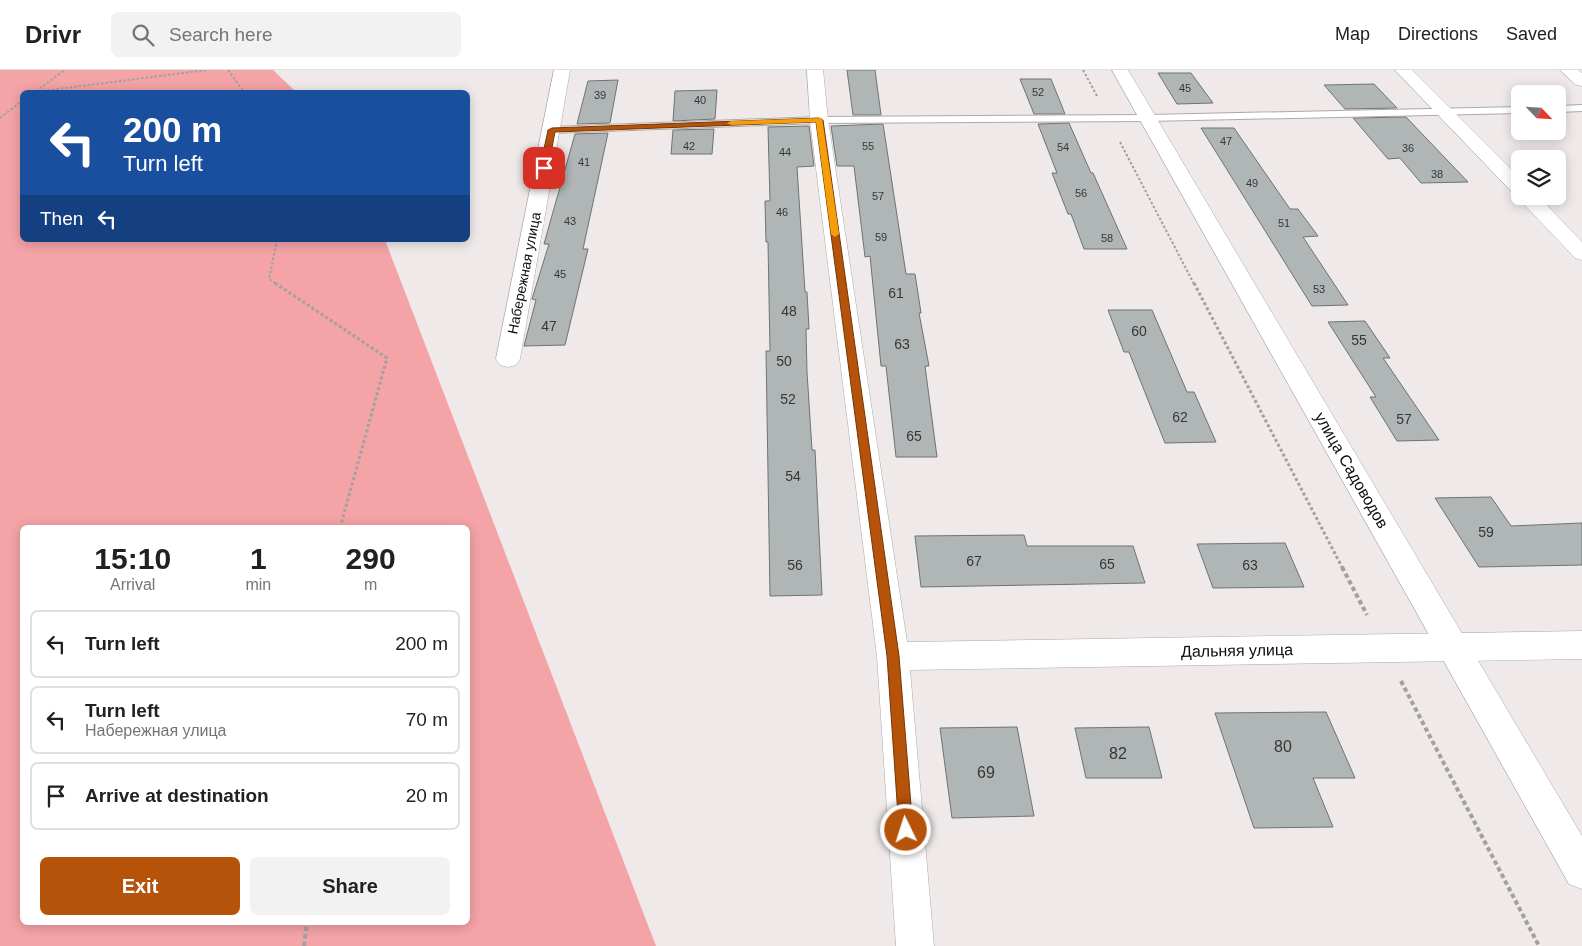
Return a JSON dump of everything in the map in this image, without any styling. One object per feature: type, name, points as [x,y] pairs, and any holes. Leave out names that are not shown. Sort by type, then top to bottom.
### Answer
[{"type":"street","name":"Набережная улица","points":[[508,358],[562,70]]},
{"type":"street","points":[[816,70],[819,120],[893,656],[914,946]]},
{"type":"street","name":"улица Садоводов","points":[[1120,70],[1582,871]]},
{"type":"street","points":[[1403,70],[1511,180]]},
{"type":"street","points":[[1568,70],[1582,81]]},
{"type":"street","points":[[1536,205],[1582,254]]},
{"type":"street","name":"Дальняя улица","points":[[893,656],[1582,644]]},
{"type":"lane","points":[[1566,109],[1582,108]]},
{"type":"lane","points":[[552,130],[819,120],[1148,118],[1511,110]]},
{"type":"path","points":[[37,90],[65,70]]},
{"type":"path","points":[[50,90],[207,70]]},
{"type":"path","points":[[228,70],[243,90]]},
{"type":"path","points":[[1083,70],[1539,946]]},
{"type":"path","points":[[0,118],[20,103]]},
{"type":"path","points":[[277,242],[269,279],[387,358],[341,525]]},
{"type":"path","points":[[304,946],[307,925]]},
{"type":"shaded area","points":[[0,70],[273,70],[294,90],[20,90],[20,242],[386,242],[656,946],[0,946]]},
{"type":"building","points":[[847,70],[875,70],[881,115],[853,115]]},
{"type":"building","points":[[1158,73],[1191,73],[1213,103],[1177,104]]},
{"type":"building","points":[[1020,79],[1051,79],[1065,114],[1034,114]]},
{"type":"building","points":[[618,80],[610,123],[577,124],[588,81]]},
{"type":"building","points":[[1374,84],[1397,108],[1345,109],[1324,85]]},
{"type":"building","points":[[717,90],[715,119],[673,121],[675,91]]},
{"type":"building","points":[[1406,117],[1468,182],[1421,183],[1400,158],[1388,159],[1353,118]]},
{"type":"building","points":[[1069,123],[1127,249],[1084,249],[1071,214],[1068,214],[1052,173],[1057,173],[1038,124]]},
{"type":"building","points":[[883,124],[906,274],[915,274],[921,313],[919,313],[929,366],[925,366],[937,457],[896,457],[886,366],[881,366],[870,256],[865,257],[854,166],[837,166],[831,126]]},
{"type":"building","points":[[809,126],[814,166],[797,167],[805,292],[807,292],[809,329],[806,329],[807,372],[812,450],[815,450],[822,595],[770,596],[766,351],[770,351],[768,242],[766,242],[765,201],[770,201],[768,127]]},
{"type":"building","points":[[1201,128],[1234,128],[1290,209],[1298,209],[1318,236],[1303,237],[1348,305],[1312,306]]},
{"type":"building","points":[[714,129],[712,154],[671,154],[673,130]]},
{"type":"building","points":[[608,133],[583,249],[588,249],[565,345],[524,346],[536,300],[532,299],[549,244],[544,244],[575,134]]},
{"type":"building","points":[[1108,310],[1152,310],[1187,392],[1194,392],[1216,442],[1165,443],[1129,352],[1124,352]]},
{"type":"building","points":[[1365,321],[1390,358],[1383,358],[1439,440],[1397,441],[1370,397],[1376,397],[1328,322]]},
{"type":"building","points":[[1491,497],[1511,526],[1582,523],[1582,565],[1479,567],[1435,498]]},
{"type":"building","points":[[1024,535],[1027,546],[1133,546],[1145,583],[921,587],[915,536]]},
{"type":"building","points":[[1285,543],[1304,587],[1213,588],[1197,544]]},
{"type":"building","points":[[1326,712],[1355,778],[1313,778],[1333,827],[1254,828],[1215,713]]},
{"type":"building","points":[[1017,727],[1034,816],[952,818],[940,728]]},
{"type":"building","points":[[1149,727],[1162,778],[1086,778],[1075,728]]},
{"type":"slow traffic","points":[[731,123],[819,120],[835,234]]},
{"type":"route","points":[[544,168],[552,130],[819,120],[893,656],[906,830]]}]
